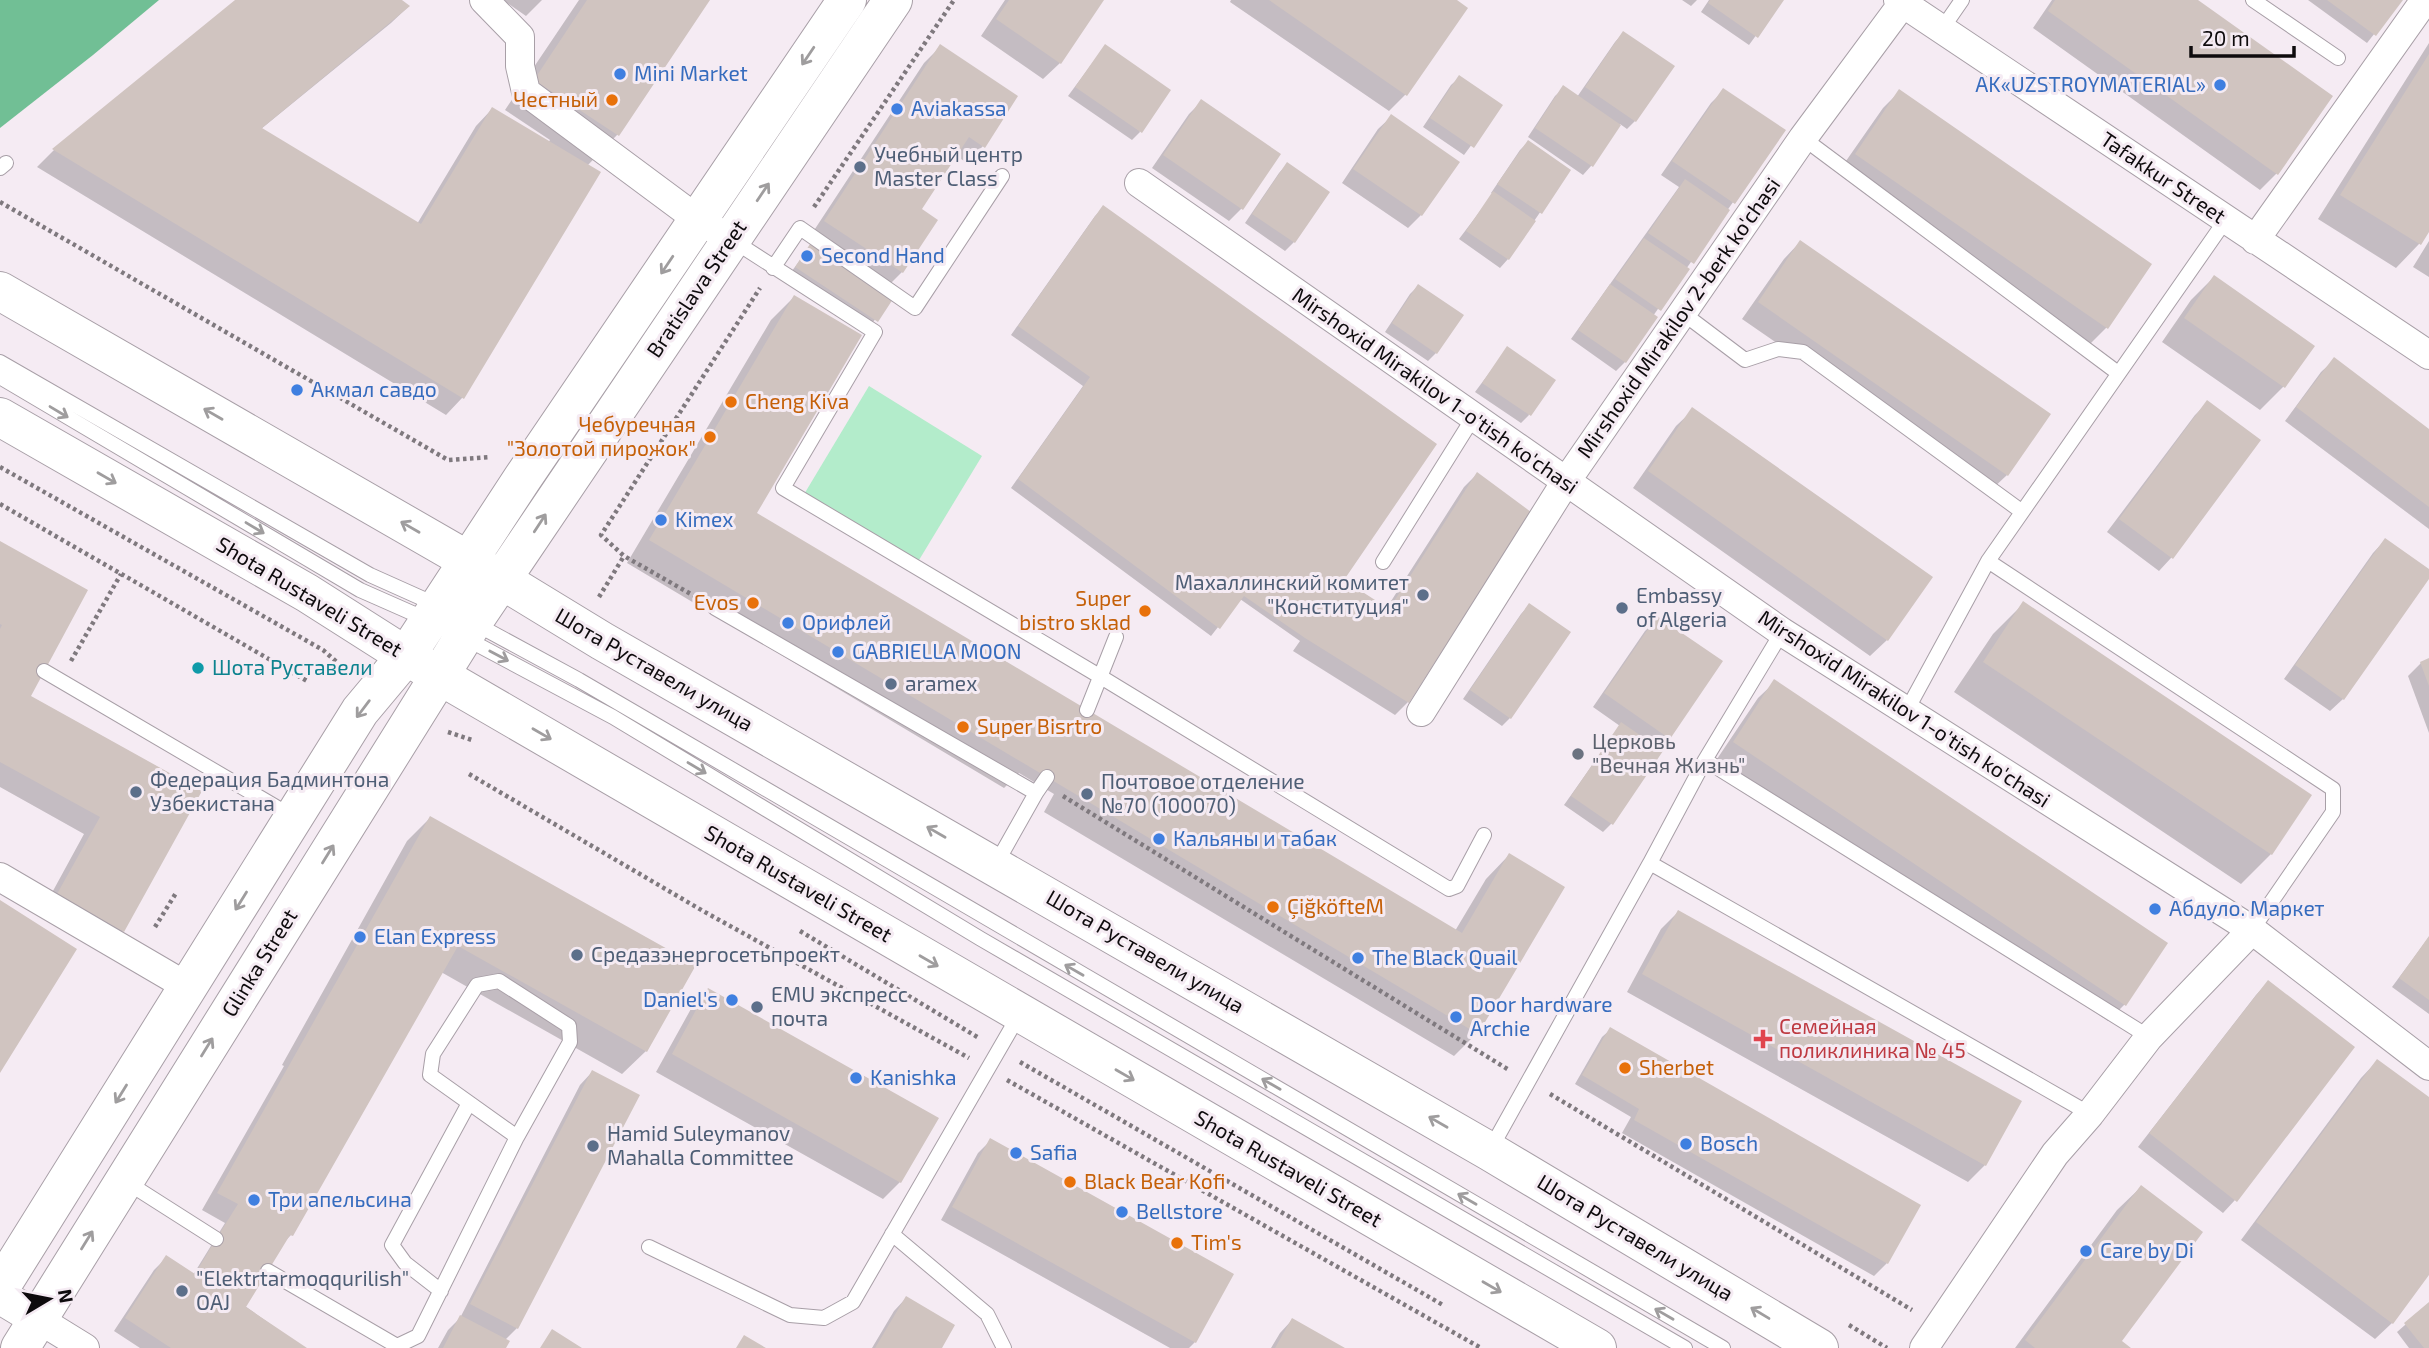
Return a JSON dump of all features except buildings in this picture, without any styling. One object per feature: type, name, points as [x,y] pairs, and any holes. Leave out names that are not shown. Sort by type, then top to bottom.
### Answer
[{"type":"main road","name":"Bratislava Street","points":[[470,561],[522,479],[847,0]]},
{"type":"main road","name":"Bratislava Street","points":[[502,580],[893,0]]},
{"type":"main road","points":[[0,291],[470,561]]},
{"type":"main road","name":"Shota Rustaveli Street","points":[[0,417],[307,593],[440,676],[1597,1348]]},
{"type":"main road","name":"Шота Руставели улица","points":[[470,561],[590,635],[995,865],[1489,1152],[1819,1348]]},
{"type":"main road","name":"Glinka Street","points":[[29,1333],[440,676],[451,622],[470,561]]},
{"type":"main road","name":"Glinka Street","points":[[0,1288],[360,711],[406,656],[502,580]]},
{"type":"street","points":[[484,0],[520,37],[520,66],[526,92],[697,219],[731,239]]},
{"type":"street","points":[[2255,240],[2425,0]]},
{"type":"street","name":"Tafakkur Street","points":[[1900,2],[2429,355]]},
{"type":"street","name":"Mirshoxid Mirakilov 2-berk ko'chasi","points":[[1421,712],[1565,482],[1900,2]]},
{"type":"street","name":"Mirshoxid Mirakilov 1-o'tish ko'chasi","points":[[1139,183],[1782,632],[2252,930],[2429,1066]]},
{"type":"street","points":[[0,877],[188,987]]},
{"type":"street","points":[[1931,1337],[2055,1154],[2090,1114],[2149,1037],[2252,930]]},
{"type":"street","points":[[0,1296],[29,1333],[85,1348]]},
{"type":"lane","points":[[1942,29],[1962,0]]},
{"type":"lane","points":[[2253,0],[2338,58]]},
{"type":"lane","points":[[1803,138],[2118,373]]},
{"type":"lane","points":[[773,268],[800,228],[915,308],[1002,176]]},
{"type":"lane","points":[[1907,710],[1988,561],[2225,220]]},
{"type":"lane","points":[[731,239],[875,332],[783,488],[1101,677],[1449,889],[1457,886],[1484,835]]},
{"type":"lane","points":[[1684,314],[1745,360],[1778,349],[1803,352],[2021,511]]},
{"type":"lane","points":[[0,362],[451,622],[981,939],[1685,1348]]},
{"type":"lane","points":[[0,377],[360,590],[451,622],[591,687],[1723,1348]]},
{"type":"lane","points":[[1383,562],[1473,418]]},
{"type":"lane","points":[[1988,561],[2333,789],[2333,812],[2252,930]]},
{"type":"lane","points":[[715,608],[1042,784],[995,865]]},
{"type":"lane","points":[[1489,1152],[1705,760],[1782,632]]},
{"type":"lane","points":[[1087,710],[1116,637]]},
{"type":"lane","points":[[44,671],[293,817]]},
{"type":"lane","points":[[1705,760],[2149,1037]]},
{"type":"lane","points":[[1650,863],[2090,1114]]},
{"type":"lane","points":[[268,1271],[397,1346],[418,1336],[517,1137],[570,1042],[569,1026],[499,981],[477,985],[433,1054],[430,1075],[517,1137]]},
{"type":"lane","points":[[649,1247],[790,1315],[824,1318],[853,1302],[1020,1014]]},
{"type":"lane","points":[[441,1291],[405,1262],[392,1245],[469,1103]]},
{"type":"lane","points":[[124,1180],[216,1239]]},
{"type":"lane","points":[[892,1234],[987,1314],[1004,1348]]},
{"type":"path","points":[[800,228],[954,0]]},
{"type":"path","points":[[0,202],[448,460],[489,458]]},
{"type":"path","points":[[715,608],[624,556],[601,535],[773,268]]},
{"type":"path","points":[[0,467],[323,650],[373,695]]},
{"type":"path","points":[[0,504],[307,681]]},
{"type":"path","points":[[599,597],[624,556]]},
{"type":"path","points":[[60,680],[121,574]]},
{"type":"path","points":[[412,720],[475,741]]},
{"type":"path","points":[[1042,784],[1528,1081],[1931,1337]]},
{"type":"path","points":[[155,927],[176,893]]},
{"type":"path","points":[[797,930],[999,1050],[1446,1306]]},
{"type":"green space","points":[[0,0],[159,0],[0,128]]},
{"type":"green space","points":[[869,386],[982,456],[916,565],[803,496]]},
{"type":"place","name":"Mini Market","points":[[620,74]]},
{"type":"place","name":"AK«UZSTROYMATERIAL»","points":[[2220,85]]},
{"type":"place","name":"Честный","points":[[612,100]]},
{"type":"place","name":"Aviakassa","points":[[897,109]]},
{"type":"place","name":"Учебный центр Master Class","points":[[860,167]]},
{"type":"place","name":"Second Hand","points":[[807,256]]},
{"type":"place","name":"Акмал савдо","points":[[297,390]]},
{"type":"place","name":"Cheng Kiva","points":[[731,402]]},
{"type":"place","name":"Чебуречная \"Золотой пирожок\"","points":[[710,437]]},
{"type":"place","name":"Kimex","points":[[661,520]]},
{"type":"place","name":"Махаллинский комитет \"Конституция\"","points":[[1423,595]]},
{"type":"place","name":"Evos","points":[[753,603]]},
{"type":"place","name":"Embassy of Algeria","points":[[1622,608]]},
{"type":"place","name":"Super bistro sklad","points":[[1145,611]]},
{"type":"place","name":"Орифлей","points":[[788,623]]},
{"type":"place","name":"GABRIELLA MOON","points":[[838,652]]},
{"type":"place","name":"Шота Руставели","points":[[198,668]]},
{"type":"place","name":"aramex","points":[[891,684]]},
{"type":"place","name":"Super Bisrtro","points":[[963,727]]},
{"type":"place","name":"Церковь \"Вечная Жизнь\"","points":[[1578,754]]},
{"type":"place","name":"Федерация Бадминтона Узбекистана","points":[[136,792]]},
{"type":"place","name":"Почтовое отделение №70 (100070)","points":[[1087,794]]},
{"type":"place","name":"Кальяны и табак","points":[[1159,839]]},
{"type":"place","name":"ÇiğköfteM","points":[[1273,907]]},
{"type":"place","name":"Абдуло. Маркет","points":[[2155,909]]},
{"type":"place","name":"Elan Express","points":[[360,937]]},
{"type":"place","name":"Средазэнергосетьпроект","points":[[577,955]]},
{"type":"place","name":"The Black Quail","points":[[1358,958]]},
{"type":"place","name":"Daniel's","points":[[732,1000]]},
{"type":"place","name":"EMU экспресс почта","points":[[757,1007]]},
{"type":"place","name":"Door hardware Archie","points":[[1456,1017]]},
{"type":"place","name":"Семейная поликлиника № 45","points":[[1763,1039]]},
{"type":"place","name":"Sherbet","points":[[1625,1068]]},
{"type":"place","name":"Kanishka","points":[[856,1078]]},
{"type":"place","name":"Bosch","points":[[1686,1144]]},
{"type":"place","name":"Hamid Suleymanov Mahalla Committee","points":[[593,1146]]},
{"type":"place","name":"Safia","points":[[1016,1153]]},
{"type":"place","name":"Black Bear Kofi","points":[[1070,1182]]},
{"type":"place","name":"Три апельсина","points":[[254,1200]]},
{"type":"place","name":"Bellstore","points":[[1122,1212]]},
{"type":"place","name":"Tim's","points":[[1177,1243]]},
{"type":"place","name":"Care by Di","points":[[2086,1251]]},
{"type":"place","name":"\"Elektrtarmoqqurilish\" OAJ","points":[[182,1291]]}]
